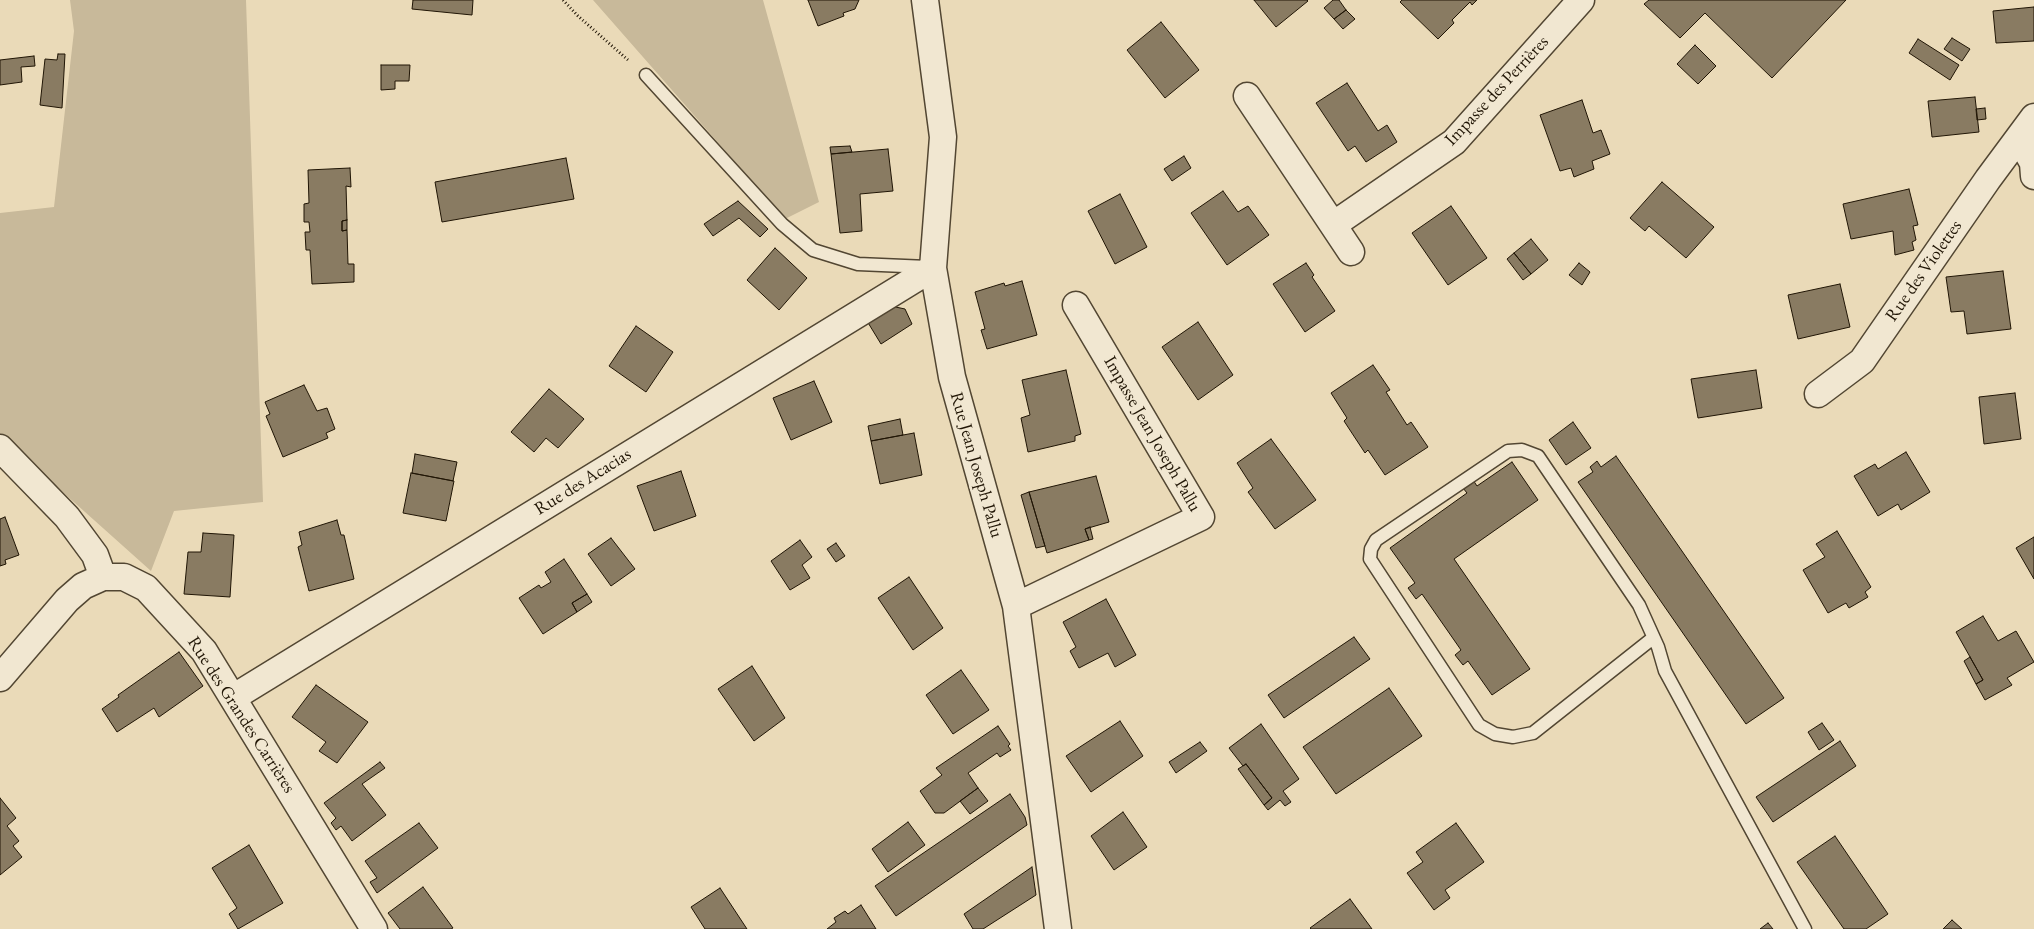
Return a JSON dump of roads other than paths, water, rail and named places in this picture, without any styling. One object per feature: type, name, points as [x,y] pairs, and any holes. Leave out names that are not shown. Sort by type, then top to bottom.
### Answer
[{"type":"street","name":"Rue Jean Joseph Pallu","points":[[925,0],[943,137],[933,268],[952,377],[1016,606],[1058,929]]},
{"type":"street","name":"Impasse des Perrières","points":[[1333,225],[1454,142],[1580,0]]},
{"type":"street","points":[[1248,96],[1351,252]]},
{"type":"street","name":"Rue des Violettes","points":[[1818,394],[1862,361],[1988,178],[2034,117]]},
{"type":"street","points":[[2020,138],[2033,163],[2034,176]]},
{"type":"street","name":"Rue des Acacias","points":[[234,697],[933,268]]},
{"type":"street","name":"Impasse Jean Joseph Pallu","points":[[1016,606],[1201,517],[1076,305]]},
{"type":"street","points":[[0,448],[67,518],[95,555],[103,577],[83,586],[67,600],[0,678]]},
{"type":"street","name":"Rue des Grandes Carrières","points":[[103,577],[124,578],[146,588],[204,651],[234,697],[374,929]]},
{"type":"lane","points":[[646,75],[782,224],[813,250],[858,264],[933,268]]},
{"type":"lane","points":[[1654,638],[1533,733],[1513,737],[1495,734],[1479,725],[1370,559],[1371,549],[1376,540],[1508,451],[1522,450],[1538,456],[1639,605],[1654,638],[1665,671],[1805,929]]}]
